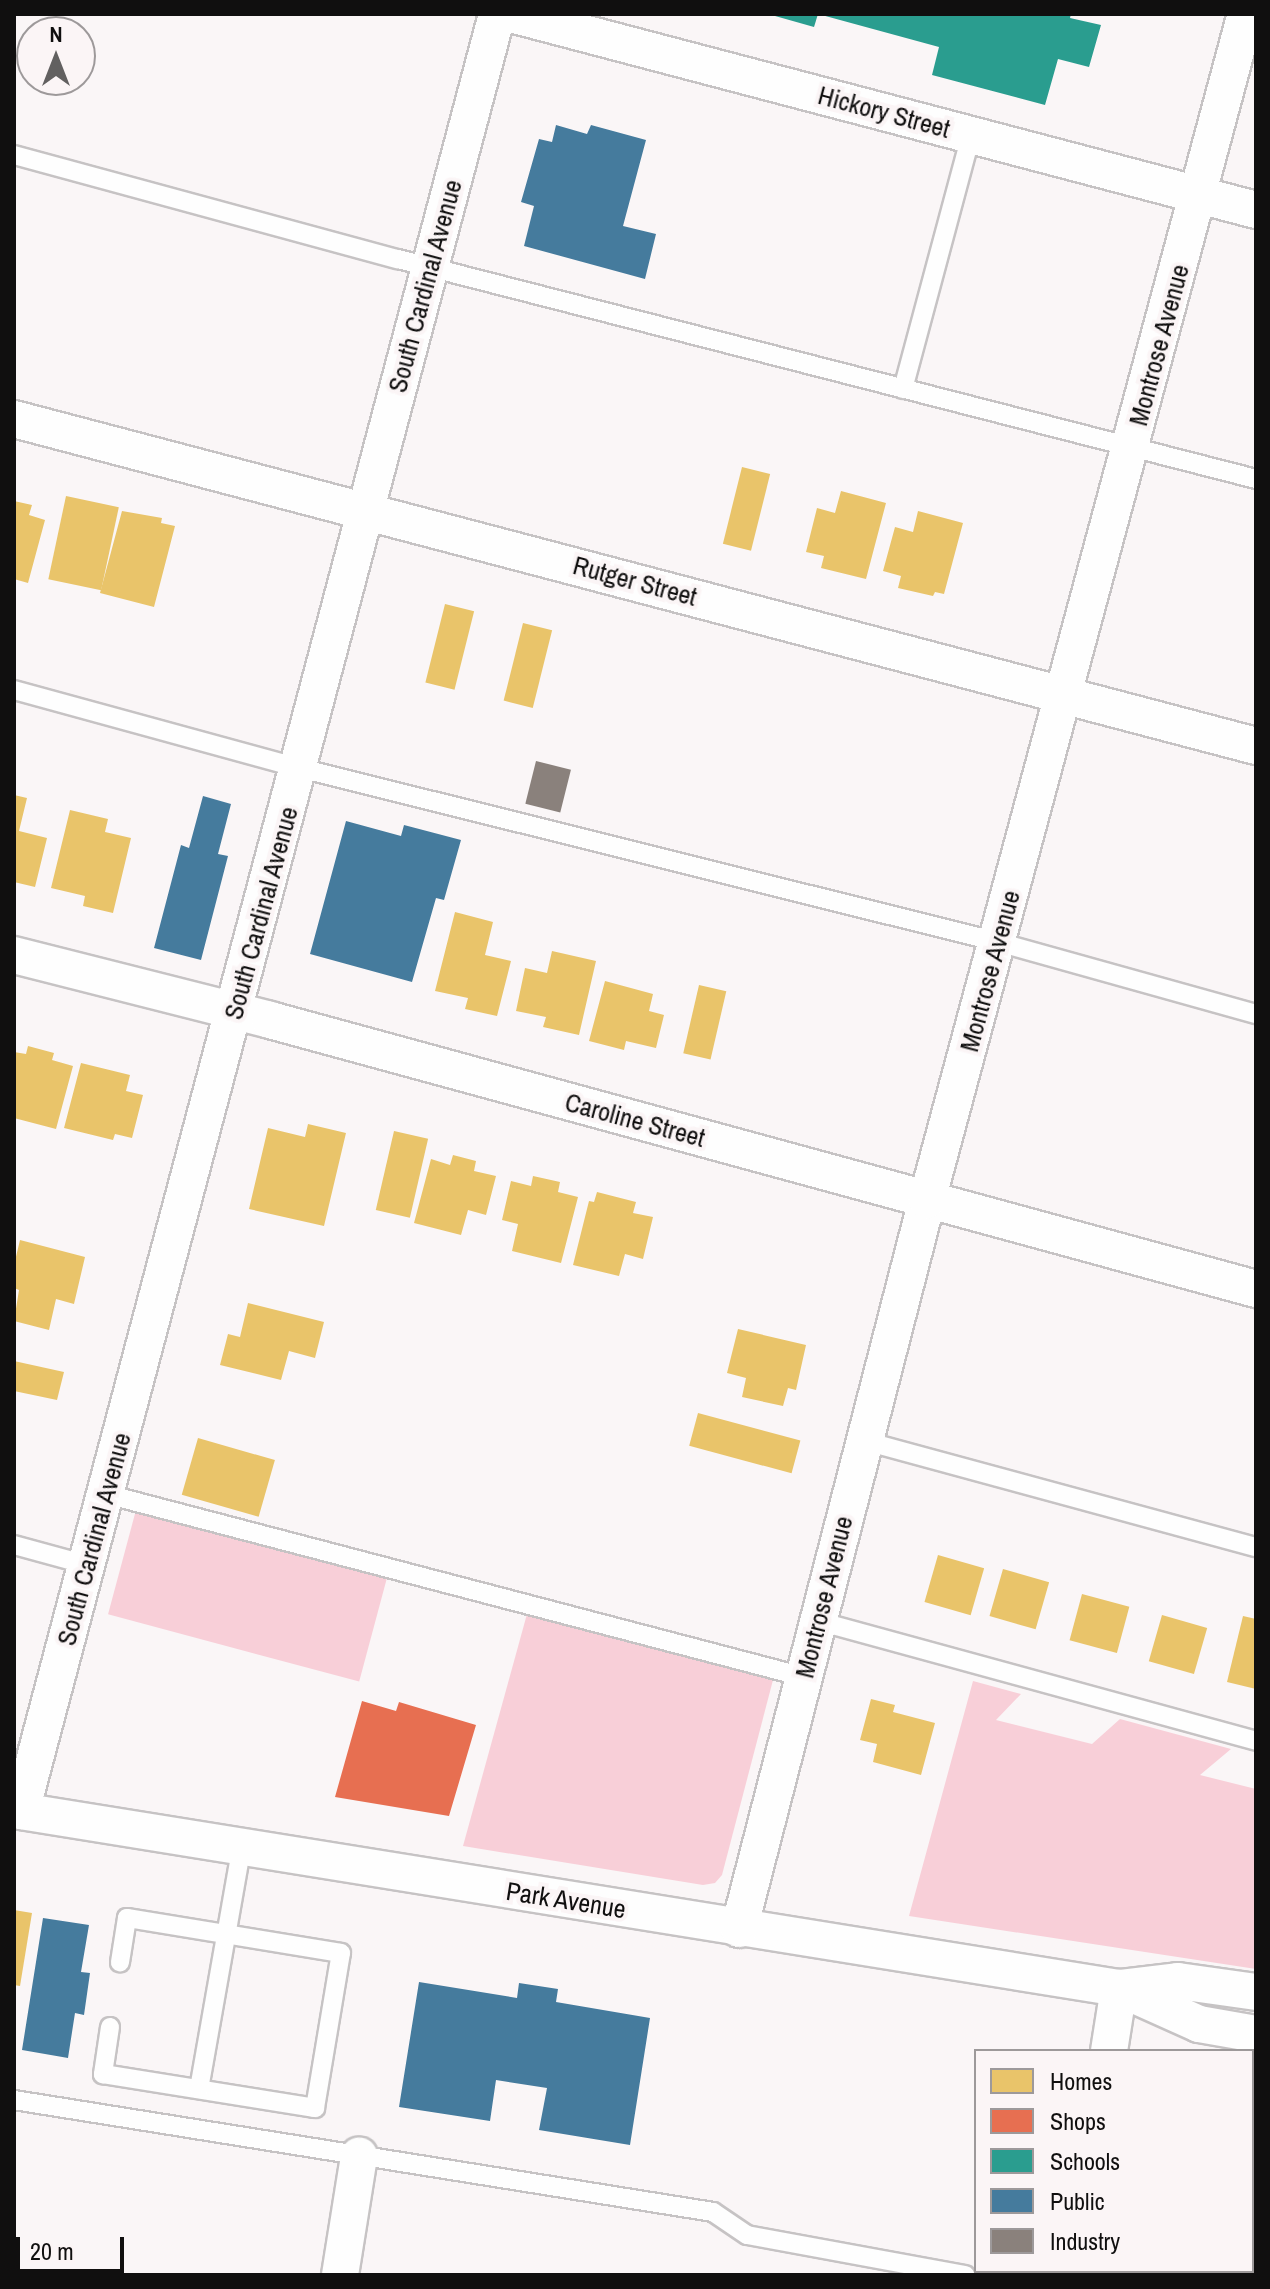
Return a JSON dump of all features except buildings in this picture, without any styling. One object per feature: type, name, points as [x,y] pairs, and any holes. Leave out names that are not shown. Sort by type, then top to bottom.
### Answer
[{"type":"street","name":"South Cardinal Avenue","points":[[18,1811],[87,1565],[300,768],[363,510],[497,14]]},
{"type":"street","name":"Hickory Street","points":[[511,14],[1256,210]]},
{"type":"street","name":"Montrose Avenue","points":[[739,1929],[927,1200],[1246,14]]},
{"type":"street","name":"Rutger Street","points":[[14,419],[1256,746]]},
{"type":"street","name":"Caroline Street","points":[[14,955],[234,1011],[1256,1289]]},
{"type":"street","name":"Park Avenue","points":[[18,1811],[1119,1988],[1199,2024],[1256,2034]]},
{"type":"street","name":"Park Avenue","points":[[1119,1988],[1178,1981],[1256,1992]]},
{"type":"street","points":[[1109,2049],[1119,1988]]},
{"type":"street","points":[[340,2275],[359,2156]]},
{"type":"lane","points":[[903,389],[971,135]]},
{"type":"lane","points":[[14,155],[431,267],[1256,479]]},
{"type":"lane","points":[[14,690],[300,768],[998,942],[1256,1014]]},
{"type":"lane","points":[[865,1441],[1256,1547]]},
{"type":"lane","points":[[106,1494],[804,1677]]},
{"type":"lane","points":[[14,1545],[87,1565]]},
{"type":"lane","points":[[818,1621],[1256,1741]]},
{"type":"lane","points":[[199,2089],[242,1846]]},
{"type":"lane","points":[[110,2027],[103,2074],[315,2108],[341,1953],[127,1918],[120,1962]]},
{"type":"lane","points":[[14,2100],[713,2212],[747,2235],[965,2275]]},
{"type":"shaded area","points":[[136,1510],[387,1577],[359,1682],[108,1614]]},
{"type":"shaded area","points":[[527,1614],[773,1680],[722,1875],[715,1883],[703,1885],[463,1846]]},
{"type":"shaded area","points":[[973,1681],[1021,1694],[996,1720],[1092,1744],[1120,1719],[1231,1749],[1200,1775],[1256,1789],[1256,1969],[909,1916]]}]
